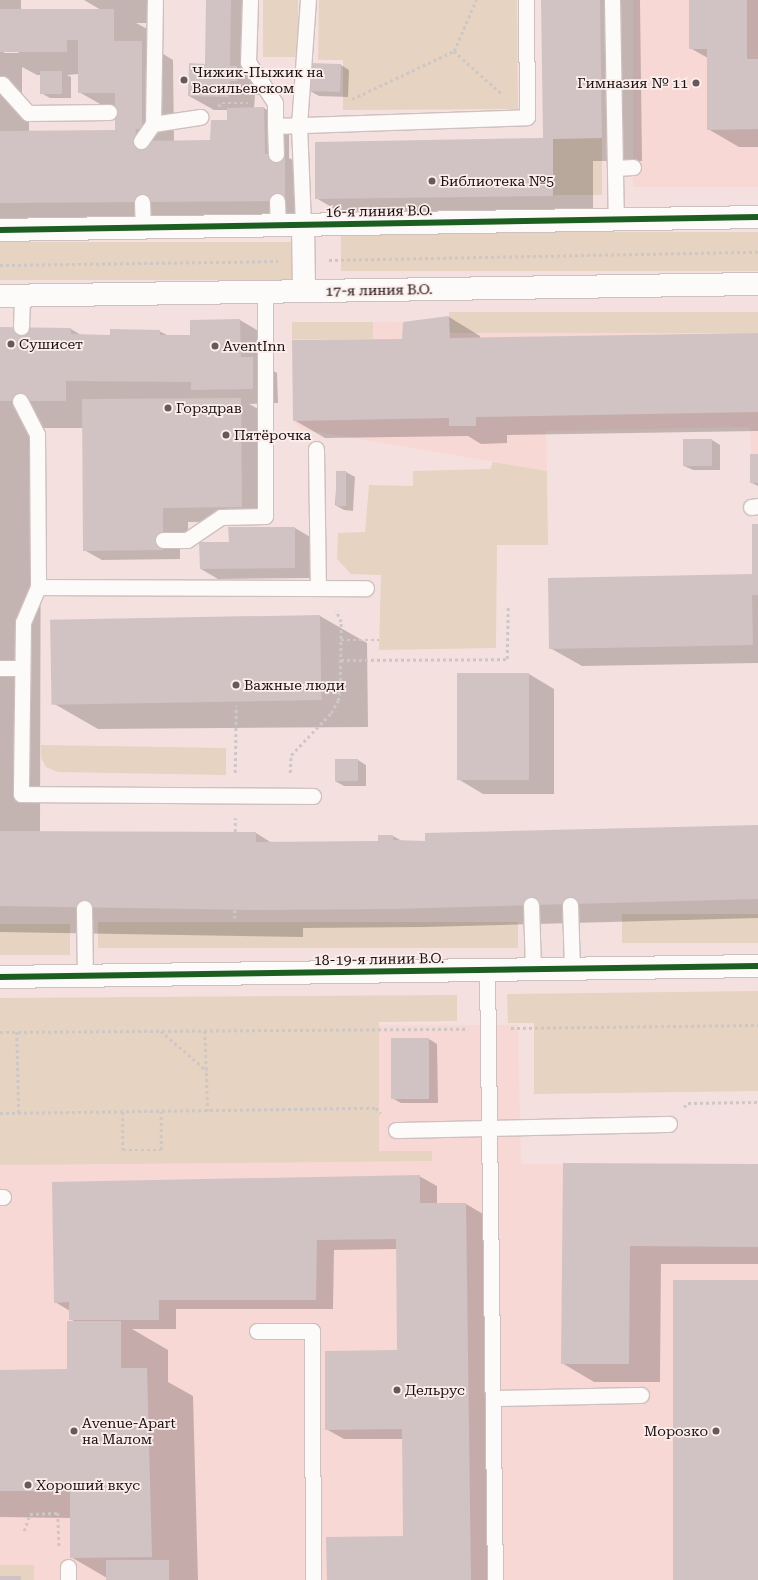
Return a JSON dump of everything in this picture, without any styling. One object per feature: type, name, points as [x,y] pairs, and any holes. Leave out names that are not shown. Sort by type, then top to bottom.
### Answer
[{"type":"street","name":"16-я линия В.О.","points":[[0,230],[758,217]]},
{"type":"street","points":[[303,224],[304,291]]},
{"type":"street","name":"17-я линия В.О.","points":[[0,296],[758,284]]},
{"type":"street","name":"18-19-я линии В.О.","points":[[0,977],[758,966]]},
{"type":"lane","points":[[141,141],[153,124],[155,0]]},
{"type":"lane","points":[[250,0],[248,62],[275,103],[276,154]]},
{"type":"lane","points":[[303,224],[299,124],[308,0]]},
{"type":"lane","points":[[275,126],[527,117],[526,0]]},
{"type":"lane","points":[[612,0],[616,219]]},
{"type":"lane","points":[[0,84],[2,84],[28,113],[109,112]]},
{"type":"lane","points":[[153,124],[200,117]]},
{"type":"lane","points":[[616,168],[633,167]]},
{"type":"lane","points":[[277,201],[278,225]]},
{"type":"lane","points":[[142,202],[143,228]]},
{"type":"lane","points":[[163,540],[187,540],[221,517],[265,516],[266,292]]},
{"type":"lane","points":[[21,327],[22,296]]},
{"type":"lane","points":[[20,401],[37,434],[38,587],[23,622],[21,794],[313,796]]},
{"type":"lane","points":[[316,449],[318,588]]},
{"type":"lane","points":[[38,587],[366,588]]},
{"type":"lane","points":[[0,668],[22,668]]},
{"type":"lane","points":[[531,905],[533,969]]},
{"type":"lane","points":[[570,905],[572,968]]},
{"type":"lane","points":[[84,908],[85,976]]},
{"type":"lane","points":[[487,970],[495,1580]]},
{"type":"lane","points":[[396,1130],[669,1124]]},
{"type":"lane","points":[[257,1331],[312,1331],[313,1580]]},
{"type":"lane","points":[[493,1398],[641,1395]]},
{"type":"path","points":[[348,101],[454,51],[476,0]]},
{"type":"path","points":[[454,51],[527,117]]},
{"type":"path","points":[[200,117],[222,103],[275,103]]},
{"type":"path","points":[[0,265],[758,252]]},
{"type":"path","points":[[289,796],[291,754],[331,712],[338,701],[340,687],[341,622],[336,612],[328,605],[317,602],[318,588]]},
{"type":"path","points":[[341,660],[508,659],[508,605]]},
{"type":"path","points":[[341,640],[379,640]]},
{"type":"path","points":[[235,832],[236,706]]},
{"type":"path","points":[[235,910],[235,918]]},
{"type":"path","points":[[534,1028],[758,1025]]},
{"type":"path","points":[[0,1032],[430,1029]]},
{"type":"path","points":[[161,1031],[207,1072]]},
{"type":"path","points":[[205,1031],[208,1111]]},
{"type":"path","points":[[17,1032],[19,1113]]},
{"type":"path","points":[[669,1124],[688,1103],[758,1102]]},
{"type":"path","points":[[0,1114],[376,1108],[396,1130]]},
{"type":"path","points":[[123,1112],[123,1150],[162,1150],[161,1112]]},
{"type":"path","points":[[24,1531],[30,1514],[58,1513],[59,1553],[68,1573]]},
{"type":"shaded area","points":[[263,0],[298,0],[298,57],[263,57]]},
{"type":"shaded area","points":[[319,0],[517,0],[518,109],[343,110],[343,60],[318,60]]},
{"type":"shaded area","name":"Гимназия № 11","points":[[633,0],[758,0],[758,187],[633,187]]},
{"type":"shaded area","points":[[553,138],[602,138],[602,195],[553,195]]},
{"type":"shaded area","points":[[341,232],[758,232],[758,271],[341,271]]},
{"type":"shaded area","points":[[0,242],[293,242],[293,280],[0,280]]},
{"type":"shaded area","points":[[449,312],[758,312],[758,333],[449,333]]},
{"type":"shaded area","points":[[758,312],[758,454],[751,457],[750,427],[546,431],[547,471],[300,429],[293,421],[292,323],[403,322],[449,316]]},
{"type":"shaded area","points":[[292,322],[373,322],[373,339],[292,339]]},
{"type":"shaded area","points":[[493,462],[547,471],[548,545],[497,545],[496,648],[379,650],[381,575],[351,574],[337,559],[338,533],[365,532],[369,485],[413,486],[413,471],[490,469]]},
{"type":"shaded area","points":[[41,745],[226,748],[226,775],[58,772],[46,767],[41,758]]},
{"type":"shaded area","points":[[622,914],[758,914],[758,943],[622,943]]},
{"type":"shaded area","points":[[98,922],[518,922],[518,948],[98,948]]},
{"type":"shaded area","points":[[0,924],[70,924],[70,955],[0,955]]},
{"type":"shaded area","points":[[758,991],[758,1091],[534,1094],[534,1023],[508,1023],[507,994]]},
{"type":"shaded area","points":[[457,995],[457,1021],[379,1022],[379,1151],[432,1151],[432,1161],[0,1165],[0,998]]},
{"type":"shaded area","points":[[0,1025],[518,1025],[521,1164],[758,1164],[758,1580],[0,1580]]},
{"type":"shaded area","points":[[0,1565],[34,1565],[34,1580],[0,1580]]},
{"type":"building","points":[[206,0],[231,0],[230,66],[237,66],[237,81],[230,81],[229,97],[188,96],[189,63],[205,64]]},
{"type":"building","points":[[541,0],[600,0],[602,138],[553,139],[553,196],[315,199],[315,142],[543,138]]},
{"type":"building","points":[[689,0],[747,0],[747,59],[758,59],[758,129],[707,130],[707,49],[689,49]]},
{"type":"building","points":[[0,9],[114,9],[114,41],[142,41],[142,129],[136,129],[135,141],[210,140],[211,120],[227,120],[227,108],[264,107],[265,154],[285,154],[285,201],[0,203],[0,131],[115,130],[115,93],[78,93],[78,40],[67,40],[67,52],[0,52]]},
{"type":"building","points":[[310,63],[341,64],[340,92],[309,91]]},
{"type":"building","points":[[40,71],[62,71],[62,94],[40,94]]},
{"type":"building","points":[[449,316],[450,338],[758,333],[758,412],[476,417],[476,426],[449,426],[449,418],[293,421],[292,340],[402,339],[403,322]]},
{"type":"building","points":[[240,319],[241,357],[253,357],[253,389],[191,390],[191,382],[66,381],[66,401],[0,401],[0,327],[71,328],[71,334],[110,335],[110,329],[160,330],[160,335],[190,335],[190,320]]},
{"type":"building","points":[[241,398],[242,507],[163,508],[163,550],[83,551],[82,399]]},
{"type":"building","points":[[683,439],[712,439],[712,466],[683,466]]},
{"type":"building","points":[[750,454],[758,454],[758,483],[750,483]]},
{"type":"building","points":[[336,471],[346,471],[346,506],[336,506]]},
{"type":"building","points":[[752,524],[758,524],[758,595],[752,595],[753,645],[549,649],[548,578],[752,574]]},
{"type":"building","points":[[228,527],[295,527],[295,568],[200,569],[199,542],[229,542]]},
{"type":"building","points":[[320,615],[321,700],[52,705],[50,620]]},
{"type":"building","points":[[457,673],[529,673],[529,780],[457,780]]},
{"type":"building","points":[[335,759],[358,759],[358,781],[335,781]]},
{"type":"building","points":[[758,825],[758,899],[393,909],[256,910],[0,906],[0,831],[256,832],[256,842],[378,841],[378,835],[393,835],[393,840],[425,841],[425,833]]},
{"type":"building","points":[[391,1038],[429,1038],[429,1099],[391,1099]]},
{"type":"building","points":[[563,1163],[758,1164],[758,1247],[630,1246],[629,1364],[561,1364]]},
{"type":"building","points":[[420,1175],[420,1203],[466,1203],[471,1580],[327,1580],[326,1537],[403,1536],[402,1429],[325,1430],[325,1351],[397,1350],[396,1239],[317,1240],[316,1300],[159,1300],[159,1320],[69,1320],[69,1302],[54,1303],[52,1182]]},
{"type":"building","name":"Морозко","points":[[673,1280],[758,1280],[758,1580],[673,1580]]},
{"type":"building","name":"Аvenue-Apart на Малом","points":[[67,1321],[121,1321],[121,1368],[147,1368],[152,1557],[70,1558],[70,1491],[0,1491],[0,1370],[67,1369]]},
{"type":"building","points":[[106,1560],[169,1560],[169,1580],[106,1580]]},
{"type":"building","points":[[0,1576],[21,1576],[21,1580],[0,1580]]},
{"type":"cycle path","points":[[0,230],[758,217]]},
{"type":"cycle path","points":[[0,977],[758,966]]},
{"type":"place","name":"Чижик-Пыжик на Васильевском","points":[[184,80]]},
{"type":"place","name":"Гимназия № 11","points":[[696,83]]},
{"type":"place","name":"Библиотека №5","points":[[432,181]]},
{"type":"place","name":"Сушисет","points":[[11,344]]},
{"type":"place","name":"AventInn","points":[[215,346]]},
{"type":"place","name":"Горздрав","points":[[168,408]]},
{"type":"place","name":"Пятёрочка","points":[[226,435]]},
{"type":"place","name":"Важные люди","points":[[236,685]]},
{"type":"place","name":"Дельрус","points":[[397,1390]]},
{"type":"place","name":"Аvenue-Apart на Малом","points":[[74,1431]]},
{"type":"place","name":"Морозко","points":[[716,1431]]},
{"type":"place","name":"Хороший вкус","points":[[28,1485]]}]
